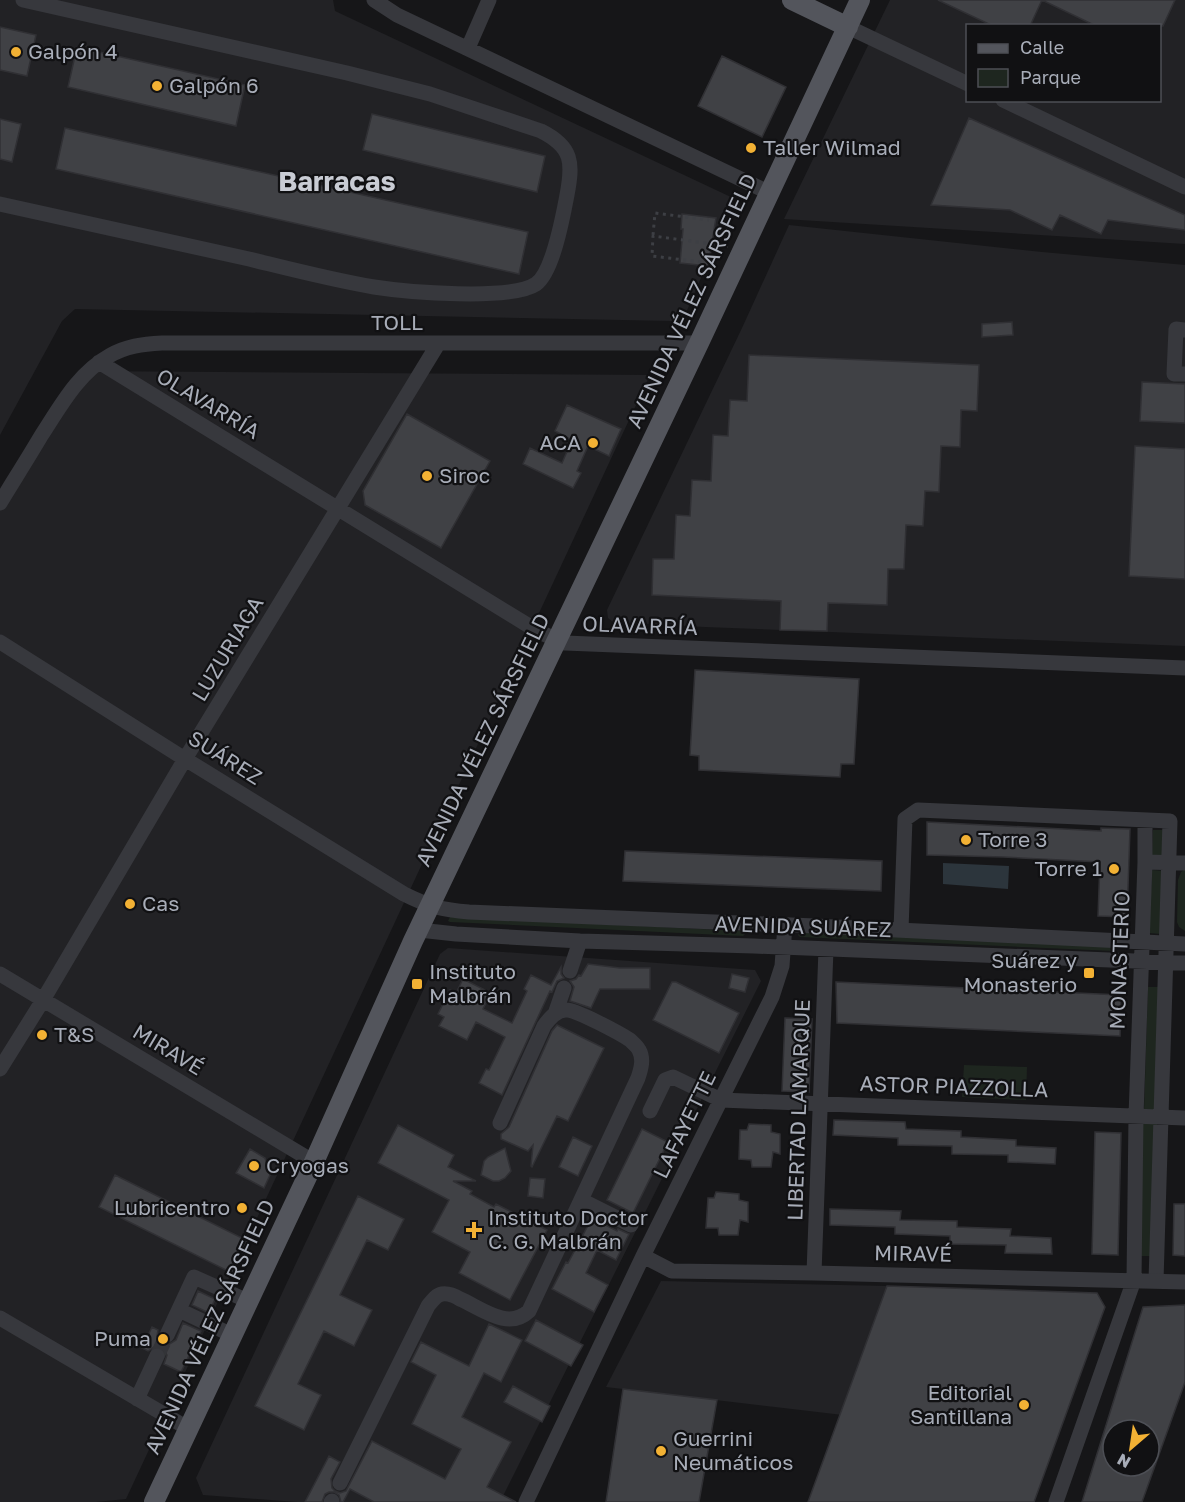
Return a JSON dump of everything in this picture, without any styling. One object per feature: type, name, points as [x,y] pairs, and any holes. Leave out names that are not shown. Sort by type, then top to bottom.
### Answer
[{"type":"main road","points":[[792,0],[848,27]]},
{"type":"main road","name":"AVENIDA VÉLEZ SÁRSFIELD","points":[[154,1502],[314,1162],[430,906],[860,0]]},
{"type":"street","points":[[0,204],[374,287],[438,293],[482,294],[523,289],[533,286],[540,280],[549,267],[563,218],[571,177],[569,158],[564,149],[550,136],[430,94],[23,0]]},
{"type":"street","points":[[374,0],[398,15],[770,193]]},
{"type":"street","points":[[468,48],[489,0]]},
{"type":"street","points":[[848,27],[966,83]]},
{"type":"street","points":[[1007,102],[1185,187]]},
{"type":"street","points":[[1185,330],[1176,329],[1174,374],[1185,374]]},
{"type":"street","name":"TOLL","points":[[0,503],[79,380],[99,362],[114,353],[143,344],[699,343]]},
{"type":"street","name":"LUZURIAGA","points":[[0,1069],[185,759],[438,344]]},
{"type":"street","name":"OLAVARRÍA","points":[[99,362],[557,641],[574,645],[1185,668]]},
{"type":"street","name":"SUÁREZ","points":[[0,642],[394,888],[430,906]]},
{"type":"street","points":[[901,930],[905,819],[918,810],[1170,821],[1156,1281]]},
{"type":"street","name":"MONASTERIO","points":[[1056,1502],[1134,1280],[1136,1116],[1145,820]]},
{"type":"street","points":[[1145,862],[1185,863]]},
{"type":"street","name":"AVENIDA SUÁREZ","points":[[430,906],[468,912],[1185,944]]},
{"type":"street","name":"LAFAYETTE","points":[[526,1502],[772,997],[782,966],[784,925]]},
{"type":"street","name":"AVENIDA SUÁREZ","points":[[419,930],[580,941],[1185,963]]},
{"type":"street","points":[[570,971],[580,941]]},
{"type":"street","name":"LIBERTAD LAMARQUE","points":[[814,1273],[826,949]]},
{"type":"street","name":"MIRAVÉ","points":[[0,974],[314,1162]]},
{"type":"street","points":[[555,1014],[564,987]]},
{"type":"street","points":[[340,1483],[431,1301],[445,1294],[504,1319],[513,1320],[524,1316],[532,1305],[638,1078],[642,1058],[636,1046],[621,1035],[569,1010],[560,1011],[544,1026],[500,1123]]},
{"type":"street","points":[[650,1111],[666,1080],[673,1077],[721,1100]]},
{"type":"street","name":"ASTOR PIAZZOLLA","points":[[721,1100],[1185,1118]]},
{"type":"street","points":[[581,1200],[631,1225]]},
{"type":"street","name":"MIRAVÉ","points":[[644,1256],[672,1271],[1185,1282]]},
{"type":"street","points":[[167,1335],[194,1277],[248,1301]]},
{"type":"street","points":[[179,1310],[232,1335]]},
{"type":"street","points":[[0,1318],[189,1429]]},
{"type":"street","points":[[137,1399],[157,1356]]},
{"type":"path","points":[[701,262],[652,256],[655,213],[709,220]]},
{"type":"path","points":[[653,236],[743,249]]},
{"type":"shaded area","points":[[0,0],[333,0],[335,11],[733,198],[685,315],[672,321],[75,309],[62,321],[0,435]]},
{"type":"shaded area","points":[[890,0],[1185,0],[1185,244],[784,219]]},
{"type":"shaded area","points":[[789,225],[1185,265],[1185,646],[705,627],[613,622],[608,618],[607,610]]},
{"type":"shaded area","points":[[79,371],[650,375],[126,1499],[96,1502],[0,1502],[0,505]]},
{"type":"shaded area","points":[[943,863],[1009,866],[1008,889],[943,884]]},
{"type":"shaded area","name":"Instituto Doctor C. G. Malbrán","points":[[448,948],[755,970],[761,981],[500,1502],[297,1502],[203,1495],[196,1478],[440,954]]},
{"type":"shaded area","points":[[661,1281],[887,1286],[843,1415],[606,1387]]},
{"type":"green space","points":[[1153,830],[1164,830],[1163,858],[1152,857]]},
{"type":"green space","points":[[1185,869],[1185,931],[1179,927],[1177,922],[1178,880]]},
{"type":"green space","points":[[1152,870],[1164,871],[1161,934],[1149,933]]},
{"type":"green space","points":[[450,917],[743,931],[745,934],[743,936],[450,922],[448,921]]},
{"type":"green space","points":[[800,932],[1115,947],[1116,949],[1114,951],[800,937],[798,935]]},
{"type":"green space","points":[[1148,987],[1162,987],[1157,1111],[1144,1111]]},
{"type":"green space","points":[[964,1065],[1027,1067],[1026,1100],[962,1097]]},
{"type":"green space","points":[[1143,1123],[1157,1124],[1151,1256],[1137,1256]]},
{"type":"building","points":[[938,0],[1042,0],[1031,24],[989,24]]},
{"type":"building","points":[[1042,0],[1175,0],[1163,26],[1161,24],[1092,24]]},
{"type":"building","name":"Galpón 4","points":[[0,27],[36,35],[27,76],[0,70]]},
{"type":"building","name":"Galpón 6","points":[[77,47],[245,85],[236,126],[68,87]]},
{"type":"building","points":[[722,56],[786,87],[762,137],[698,106]]},
{"type":"building","points":[[372,114],[545,156],[537,192],[363,150]]},
{"type":"building","points":[[969,118],[1185,215],[1185,230],[1108,220],[1101,234],[1060,215],[1052,230],[1010,210],[931,205]]},
{"type":"building","points":[[0,119],[21,124],[12,162],[0,159]]},
{"type":"building","points":[[65,128],[528,232],[519,274],[56,169]]},
{"type":"building","points":[[682,214],[716,218],[708,266],[680,263]]},
{"type":"building","points":[[1012,322],[1013,335],[982,337],[982,324]]},
{"type":"building","points":[[749,355],[979,365],[977,411],[961,410],[960,447],[941,446],[939,492],[925,491],[923,526],[906,525],[904,569],[888,569],[887,605],[828,603],[827,631],[780,630],[781,601],[652,595],[653,559],[674,559],[676,515],[690,516],[692,480],[711,481],[713,435],[728,436],[730,400],[747,401]]},
{"type":"building","points":[[1142,382],[1185,384],[1185,423],[1140,421]]},
{"type":"building","name":"ACA","points":[[567,405],[621,429],[609,456],[588,446],[577,471],[581,473],[573,488],[523,464],[530,448],[562,463],[572,440],[555,431]]},
{"type":"building","name":"Siroc","points":[[407,414],[490,461],[441,548],[365,505],[363,491]]},
{"type":"building","points":[[1135,446],[1185,449],[1185,579],[1129,576]]},
{"type":"building","points":[[695,670],[859,679],[854,764],[841,764],[840,777],[699,770],[699,756],[690,755]]},
{"type":"building","points":[[927,822],[1101,831],[1101,828],[1130,829],[1127,917],[1098,916],[1100,862],[927,855]]},
{"type":"building","points":[[625,851],[882,861],[881,891],[623,881]]},
{"type":"building","points":[[588,964],[620,968],[650,968],[650,989],[600,989],[591,1008],[570,1001],[574,987],[570,981],[581,976]]},
{"type":"building","points":[[561,967],[561,974],[564,978],[557,981],[552,992],[550,991],[502,1095],[479,1083],[486,1069],[489,1070],[505,1037],[476,1022],[467,1040],[439,1026],[444,1017],[438,1014],[450,990],[456,993],[463,979],[491,993],[483,1009],[512,1023],[527,991],[524,989],[531,975],[551,985]]},
{"type":"building","points":[[732,974],[749,978],[745,992],[729,988]]},
{"type":"building","points":[[672,982],[739,1013],[719,1053],[653,1020]]},
{"type":"building","points":[[836,982],[1121,995],[1120,1036],[837,1023]]},
{"type":"building","points":[[785,1018],[812,1019],[809,1092],[782,1091]]},
{"type":"building","points":[[557,1025],[604,1048],[568,1121],[557,1116],[532,1167],[533,1145],[528,1151],[501,1139],[501,1134],[509,1127],[552,1031]]},
{"type":"building","points":[[834,1120],[905,1122],[906,1129],[961,1131],[961,1137],[1016,1140],[1016,1146],[1056,1148],[1055,1164],[1008,1162],[1008,1155],[952,1154],[952,1146],[898,1145],[898,1138],[833,1135]]},
{"type":"building","points":[[749,1124],[771,1125],[771,1132],[780,1134],[780,1154],[773,1152],[771,1167],[752,1167],[751,1160],[739,1159],[740,1130],[747,1130]]},
{"type":"building","points":[[398,1125],[454,1155],[448,1167],[476,1181],[453,1181],[472,1191],[470,1194],[494,1207],[496,1204],[547,1230],[510,1300],[459,1273],[470,1252],[432,1232],[449,1200],[378,1163]]},
{"type":"building","points":[[642,1129],[668,1142],[633,1213],[607,1200]]},
{"type":"building","points":[[1095,1132],[1121,1133],[1118,1255],[1092,1254]]},
{"type":"building","points":[[573,1137],[592,1146],[578,1176],[559,1167]]},
{"type":"building","points":[[505,1148],[511,1171],[505,1178],[493,1181],[481,1175],[484,1161]]},
{"type":"building","name":"Cryogas","points":[[250,1149],[265,1158],[270,1175],[264,1188],[236,1173]]},
{"type":"building","points":[[115,1175],[248,1241],[232,1273],[99,1207]]},
{"type":"building","points":[[530,1178],[545,1179],[543,1198],[528,1196]]},
{"type":"building","points":[[716,1192],[739,1194],[739,1200],[748,1202],[748,1222],[740,1220],[738,1235],[719,1235],[718,1228],[706,1228],[708,1198],[714,1198]]},
{"type":"building","points":[[358,1196],[404,1219],[388,1250],[367,1240],[340,1295],[372,1310],[354,1346],[324,1331],[298,1384],[321,1395],[304,1430],[255,1406]]},
{"type":"building","points":[[1174,1204],[1185,1204],[1185,1256],[1173,1255]]},
{"type":"building","points":[[830,1209],[901,1211],[900,1220],[957,1221],[957,1227],[1011,1229],[1010,1236],[1051,1238],[1052,1254],[1005,1253],[1006,1245],[950,1244],[950,1236],[895,1234],[895,1227],[830,1225]]},
{"type":"building","points":[[592,1218],[617,1231],[618,1229],[629,1234],[616,1260],[597,1250],[586,1273],[608,1285],[594,1312],[552,1289]]},
{"type":"building","points":[[887,1286],[1097,1293],[1105,1307],[1034,1502],[808,1502]]},
{"type":"building","points":[[198,1291],[215,1299],[209,1313],[192,1305]]},
{"type":"building","points":[[1185,1305],[1185,1382],[1161,1449],[1161,1418],[1108,1418],[1143,1307]]},
{"type":"building","points":[[536,1320],[583,1345],[571,1366],[525,1341]]},
{"type":"building","points":[[183,1323],[201,1331],[181,1372],[164,1364],[167,1355],[162,1347],[156,1346],[148,1351],[142,1348],[152,1327],[158,1330],[159,1341],[168,1345],[176,1340]]},
{"type":"building","points":[[489,1324],[522,1340],[501,1382],[484,1373],[462,1417],[511,1442],[487,1487],[516,1502],[374,1502],[350,1489],[343,1502],[339,1495],[329,1492],[325,1494],[322,1502],[305,1502],[329,1456],[340,1462],[331,1479],[332,1488],[340,1493],[346,1491],[372,1441],[445,1479],[461,1449],[412,1424],[436,1375],[411,1362],[421,1342],[469,1366]]},
{"type":"building","points":[[513,1386],[550,1406],[542,1422],[504,1402]]},
{"type":"building","name":"Guerrini Neumáticos","points":[[623,1389],[717,1400],[699,1502],[606,1502]]},
{"type":"building","points":[[1101,1441],[1101,1478],[1151,1478],[1142,1502],[1082,1502]]},
{"type":"tunnel","points":[[157,1356],[167,1335]]},
{"type":"place","name":"Galpón 4","points":[[16,52]]},
{"type":"place","name":"Galpón 6","points":[[157,86]]},
{"type":"place","name":"Taller Wilmad","points":[[751,148]]},
{"type":"place","name":"ACA","points":[[593,443]]},
{"type":"place","name":"Siroc","points":[[427,476]]},
{"type":"place","name":"Torre 3","points":[[966,840]]},
{"type":"place","name":"Torre 1","points":[[1114,869]]},
{"type":"place","name":"Cas","points":[[130,904]]},
{"type":"place","name":"Suárez y Monasterio","points":[[1089,973]]},
{"type":"place","name":"Instituto Malbrán","points":[[417,984]]},
{"type":"place","name":"T&S","points":[[42,1035]]},
{"type":"place","name":"Cryogas","points":[[254,1166]]},
{"type":"place","name":"Lubricentro","points":[[242,1208]]},
{"type":"place","name":"Instituto Doctor C. G. Malbrán","points":[[474,1230]]},
{"type":"place","name":"Puma","points":[[163,1339]]},
{"type":"place","name":"Editorial Santillana","points":[[1024,1405]]},
{"type":"place","name":"Guerrini Neumáticos","points":[[661,1451]]},
{"type":"district","name":"Barracas","points":[[337,182]]}]
